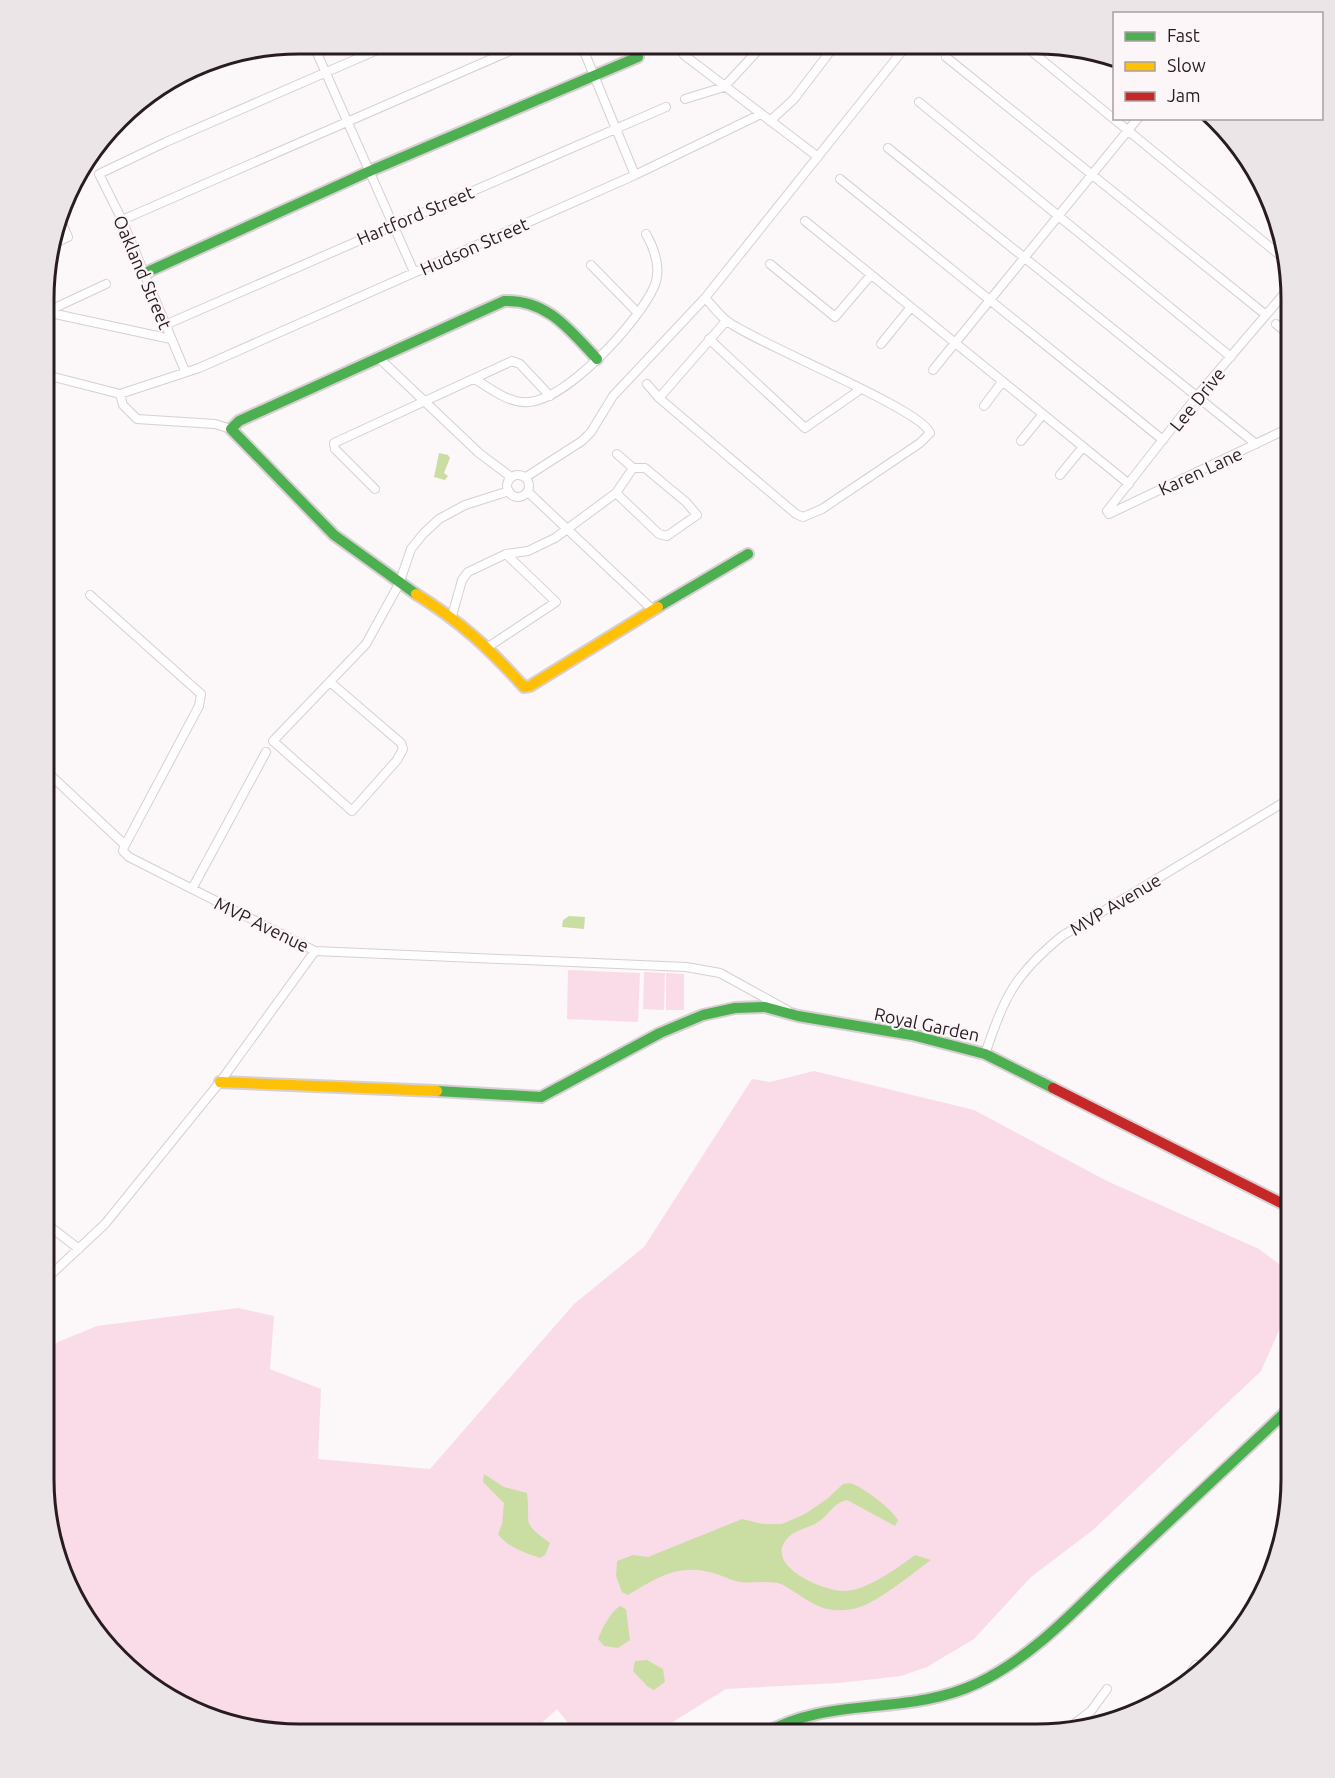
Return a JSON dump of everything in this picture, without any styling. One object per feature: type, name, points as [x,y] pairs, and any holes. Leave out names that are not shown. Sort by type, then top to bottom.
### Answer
[{"type":"street","points":[[317,54],[414,272]]},
{"type":"street","points":[[325,72],[367,54]]},
{"type":"street","points":[[122,220],[502,54]]},
{"type":"street","points":[[586,54],[635,175]]},
{"type":"street","points":[[685,99],[724,87],[755,54]]},
{"type":"street","points":[[770,121],[794,99],[829,54]]},
{"type":"street","points":[[526,477],[582,441],[613,396],[705,298],[901,54]]},
{"type":"street","points":[[1035,54],[1113,118]]},
{"type":"street","points":[[684,55],[818,157]]},
{"type":"street","points":[[143,274],[370,171],[638,57]]},
{"type":"street","points":[[946,57],[1266,315]]},
{"type":"street","name":"Oakland Street","points":[[185,371],[122,220],[99,174],[325,72]]},
{"type":"street","points":[[919,102],[1231,357]]},
{"type":"street","name":"Hartford Street","points":[[165,325],[392,224],[666,107]]},
{"type":"street","name":"Hudson Street","points":[[120,394],[199,368],[635,175],[761,114]]},
{"type":"street","points":[[1116,120],[1276,252]]},
{"type":"street","points":[[933,370],[1023,256],[1136,120]]},
{"type":"street","points":[[888,148],[1256,444]]},
{"type":"street","points":[[840,179],[1164,440]]},
{"type":"street","points":[[805,221],[1129,484]]},
{"type":"street","points":[[61,240],[68,237],[64,229]]},
{"type":"street","points":[[475,379],[500,394],[532,402],[550,396],[576,380],[638,313],[654,288],[657,271],[655,250],[646,234]]},
{"type":"street","points":[[770,264],[835,317],[871,275]]},
{"type":"street","points":[[591,265],[638,313]]},
{"type":"street","points":[[54,308],[106,284]]},
{"type":"street","points":[[647,384],[659,398],[796,514],[806,518],[920,443],[930,433],[928,428],[861,389],[726,321],[705,298]]},
{"type":"street","name":"Lee Drive","points":[[1108,513],[1197,396],[1281,298]]},
{"type":"street","points":[[231,429],[239,421],[504,301],[520,300],[535,303],[550,311],[597,359]]},
{"type":"street","points":[[881,344],[911,307]]},
{"type":"street","points":[[54,314],[171,339]]},
{"type":"street","points":[[659,398],[726,321]]},
{"type":"street","points":[[1276,324],[1281,328]]},
{"type":"street","points":[[709,339],[805,428],[861,389]]},
{"type":"street","points":[[380,359],[480,453],[511,477]]},
{"type":"street","points":[[375,489],[335,449],[334,443],[505,363],[516,361],[550,396]]},
{"type":"street","points":[[54,377],[120,394],[123,405],[137,418],[215,424],[231,429],[334,535],[399,584],[452,616],[488,646],[518,683],[530,686],[652,610],[748,554]]},
{"type":"street","points":[[984,406],[1002,382]]},
{"type":"street","points":[[1021,441],[1043,414]]},
{"type":"street","name":"Karen Lane","points":[[1108,513],[1281,432]]},
{"type":"street","points":[[1060,475],[1083,447]]},
{"type":"street","points":[[616,493],[659,534],[667,536],[699,514],[645,468],[633,468],[617,454]]},
{"type":"street","points":[[452,616],[464,576],[506,554],[528,551],[555,538],[616,493],[633,468]]},
{"type":"street","points":[[508,491],[508,482],[517,474],[526,477],[529,483],[528,492]]},
{"type":"street","points":[[330,682],[401,743],[403,749],[397,760],[352,811],[273,741],[366,644],[399,584],[411,549],[439,519],[465,505],[508,491],[518,497],[528,492]]},
{"type":"street","points":[[528,492],[652,610]]},
{"type":"street","points":[[488,646],[556,602],[506,554]]},
{"type":"street","points":[[54,778],[125,844],[199,706],[201,694],[90,595]]},
{"type":"street","points":[[192,889],[266,752]]},
{"type":"street","name":"MVP Avenue","points":[[986,1054],[1003,1004],[1036,958],[1062,936],[1281,804]]},
{"type":"street","name":"MVP Avenue","points":[[125,844],[125,854],[315,951],[686,967],[720,973],[798,1017]]},
{"type":"street","points":[[54,1272],[105,1224],[220,1082],[315,951]]},
{"type":"street","name":"Royal Garden","points":[[220,1082],[517,1094],[541,1097],[660,1033],[703,1015],[735,1008],[765,1007],[798,1017],[912,1035],[986,1054],[1281,1203]]},
{"type":"street","points":[[54,1230],[79,1250]]},
{"type":"street","points":[[779,1724],[817,1713],[902,1705],[930,1699],[975,1685],[1009,1668],[1046,1637],[1281,1416]]},
{"type":"street","points":[[1079,1720],[1091,1711],[1107,1689]]},
{"type":"shaded area","points":[[439,453],[448,455],[450,458],[444,473],[448,476],[445,480],[434,477]]},
{"type":"shaded area","points":[[569,916],[585,917],[584,929],[562,927],[563,920]]},
{"type":"shaded area","points":[[568,970],[640,973],[638,1022],[567,1019]]},
{"type":"shaded area","points":[[644,972],[665,973],[664,1010],[643,1009]]},
{"type":"shaded area","points":[[666,973],[684,974],[684,1010],[666,1010]]},
{"type":"shaded area","points":[[814,1071],[974,1110],[1107,1181],[1259,1249],[1281,1265],[1281,1326],[1261,1371],[1093,1530],[1031,1577],[974,1639],[927,1667],[901,1676],[838,1683],[726,1689],[670,1724],[569,1724],[557,1709],[541,1724],[299,1724],[267,1722],[236,1716],[191,1699],[150,1673],[115,1640],[95,1615],[79,1587],[62,1542],[56,1511],[54,1346],[58,1342],[97,1326],[238,1308],[274,1316],[270,1369],[321,1389],[318,1459],[430,1469],[574,1304],[644,1247],[752,1079],[770,1082]]},
{"type":"shaded area","points":[[484,1474],[504,1487],[527,1493],[529,1522],[534,1531],[550,1543],[545,1555],[540,1558],[522,1552],[506,1543],[498,1534],[502,1524],[504,1503],[483,1482]]},
{"type":"shaded area","points":[[850,1483],[883,1504],[898,1520],[895,1526],[847,1500],[835,1506],[818,1522],[789,1536],[782,1550],[784,1560],[800,1576],[824,1587],[845,1591],[873,1583],[915,1555],[931,1560],[893,1588],[862,1606],[832,1610],[816,1605],[780,1584],[740,1582],[697,1570],[667,1574],[628,1595],[622,1592],[616,1576],[617,1561],[633,1555],[648,1557],[742,1519],[763,1524],[782,1524],[805,1514],[827,1499],[843,1484]]},
{"type":"shaded area","points":[[620,1606],[626,1609],[630,1640],[618,1648],[604,1646],[598,1639],[610,1616]]},
{"type":"shaded area","points":[[647,1660],[663,1669],[665,1682],[654,1690],[648,1687],[633,1671],[635,1661]]},
{"type":"traffic: fast","points":[[143,274],[370,171],[638,57]]},
{"type":"traffic: fast","points":[[416,594],[334,535],[231,429],[239,421],[504,301],[533,305],[545,311],[567,327],[597,359]]},
{"type":"traffic: fast","points":[[658,607],[748,554]]},
{"type":"traffic: fast","points":[[437,1091],[541,1097],[660,1033],[703,1015],[735,1008],[765,1007],[798,1016],[912,1035],[985,1054],[1053,1088]]},
{"type":"traffic: fast","points":[[785,1724],[815,1714],[924,1700],[978,1683],[998,1672],[1051,1633],[1281,1416]]},
{"type":"traffic: slow","points":[[416,594],[474,636],[524,687],[530,686],[658,607]]},
{"type":"traffic: slow","points":[[220,1082],[437,1091]]},
{"type":"traffic: jam","points":[[1053,1088],[1281,1203]]}]
